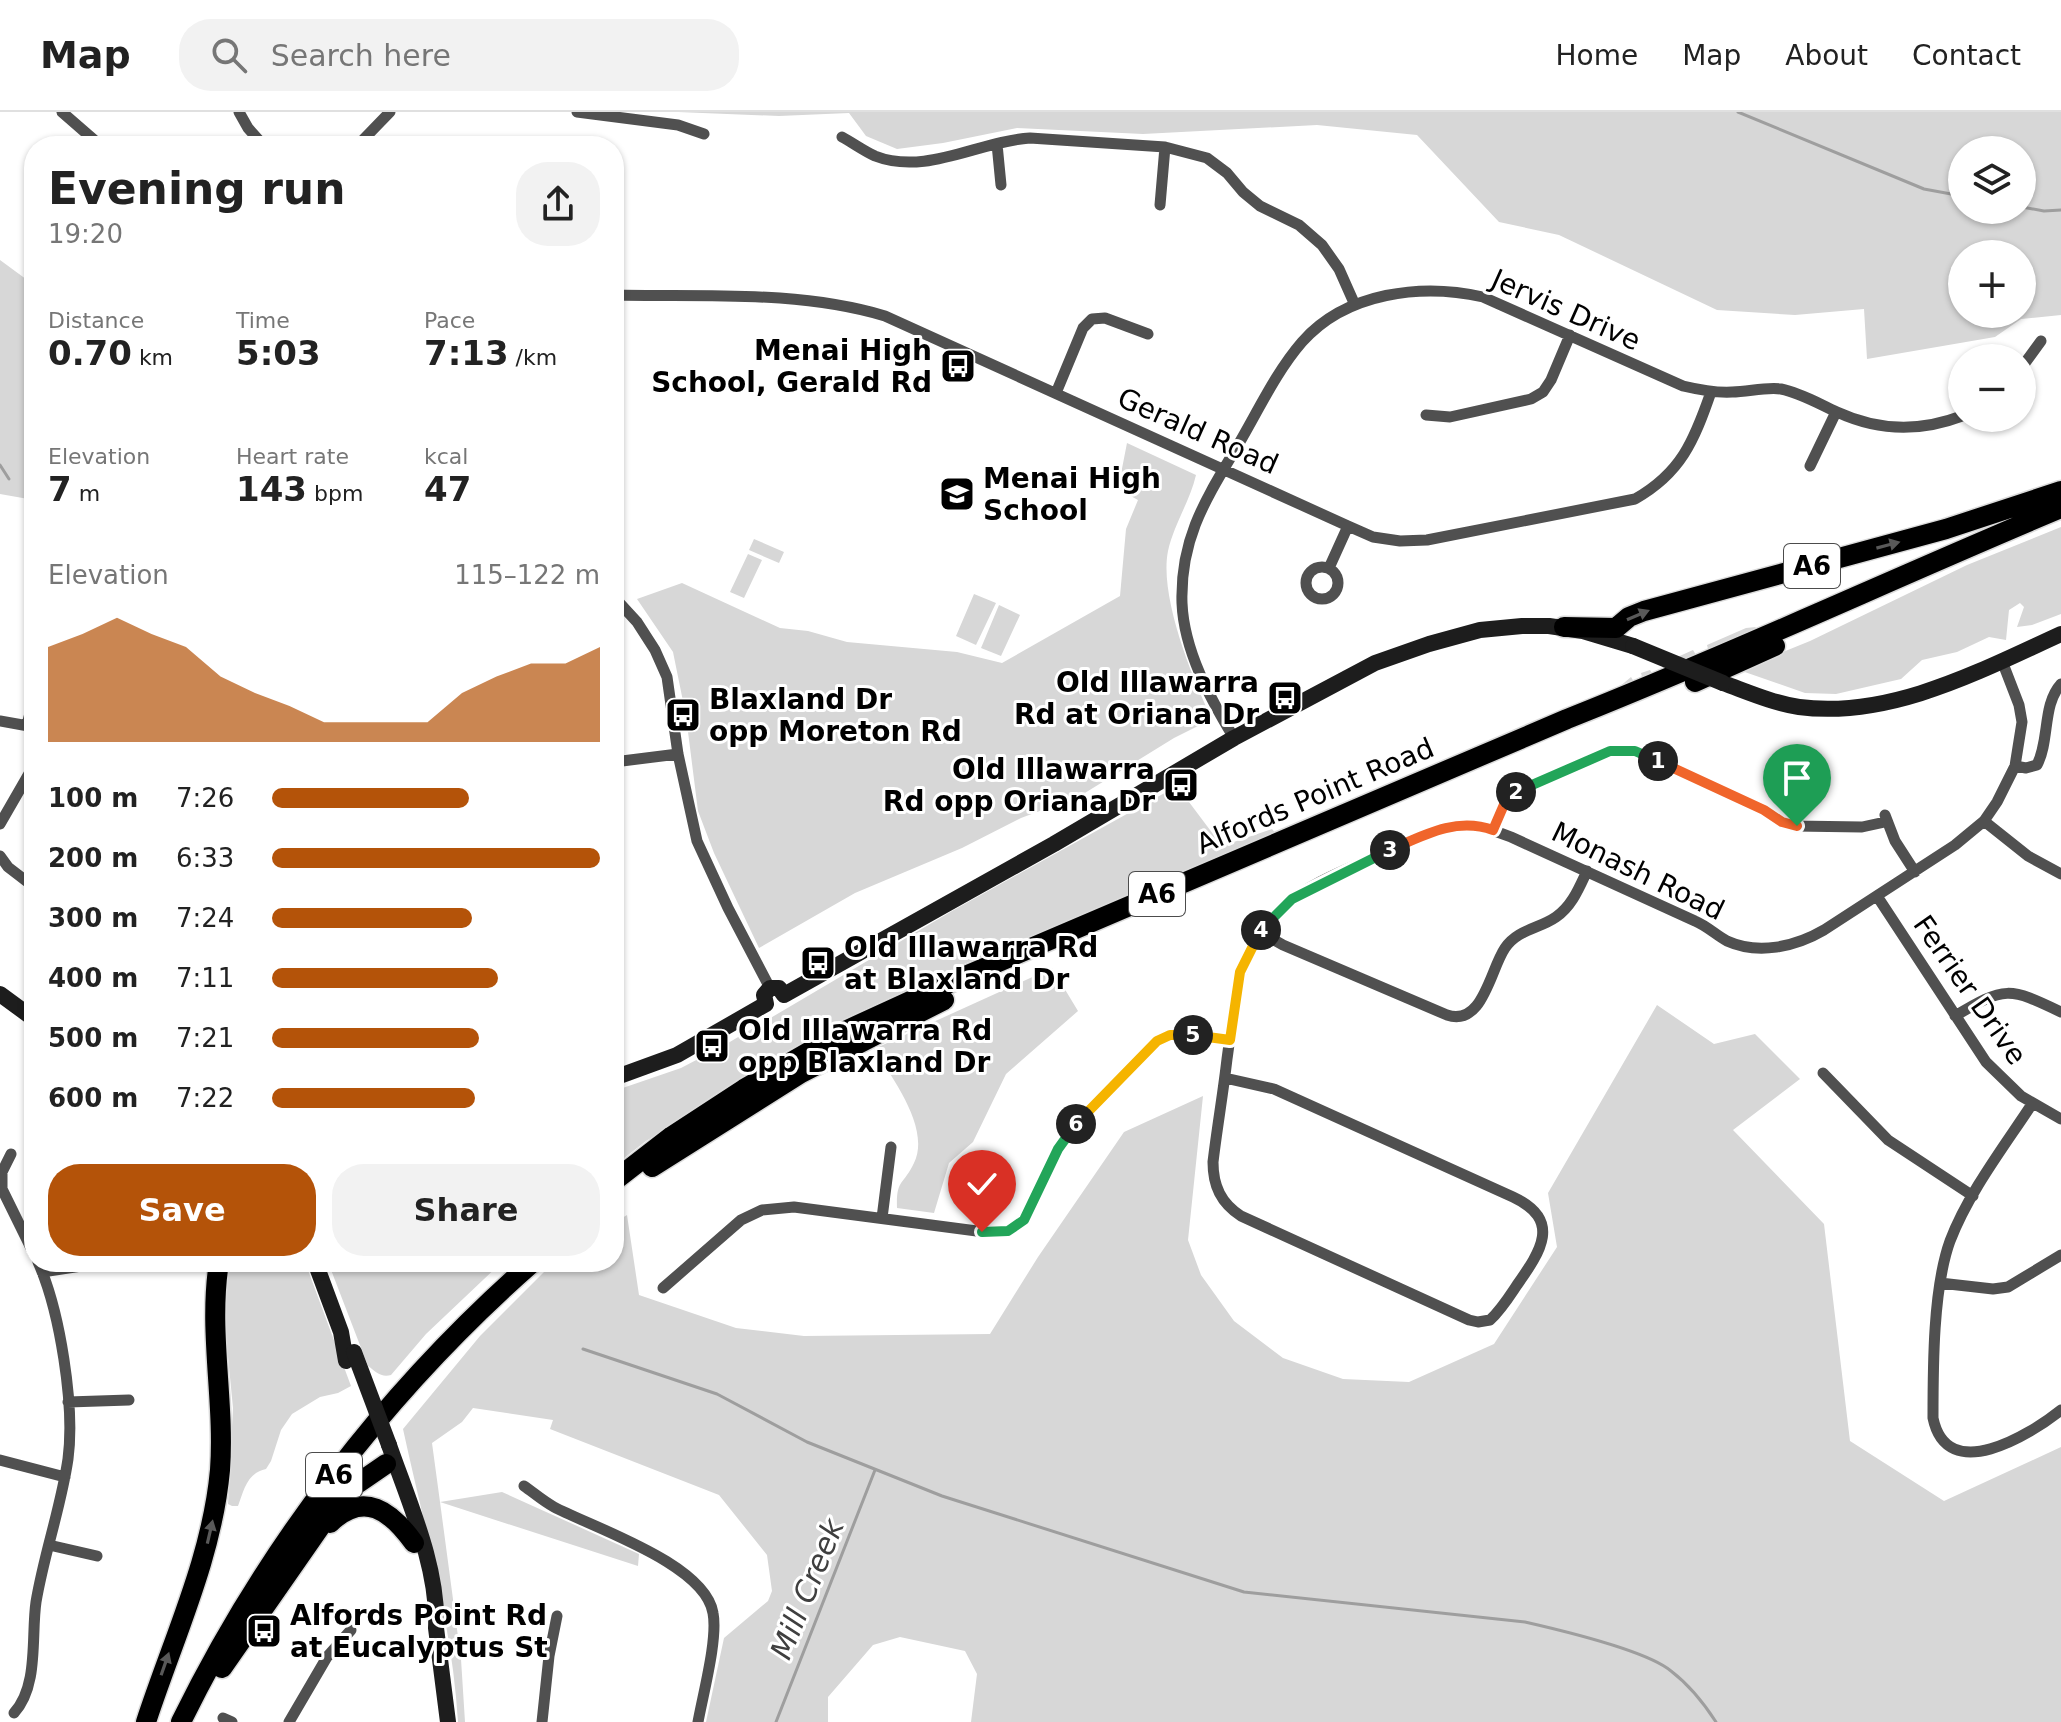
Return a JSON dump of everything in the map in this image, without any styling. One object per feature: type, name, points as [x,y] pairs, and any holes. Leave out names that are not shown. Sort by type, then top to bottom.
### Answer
[{"type":"highway","name":"A6","points":[[1564,627],[1616,628],[1629,617],[1644,611],[1946,529],[2061,491]]},
{"type":"highway","name":"Alfords Point Road","points":[[624,1173],[672,1136],[744,1089],[861,1024],[970,974],[1567,719],[1666,680],[1888,580],[2061,508]]},
{"type":"highway","name":"Alfords Point Road","points":[[624,1188],[679,1148],[801,1073],[980,982],[1566,730],[1713,674],[1970,555],[2061,522]]},
{"type":"highway","points":[[146,1722],[201,1564],[216,1498],[221,1451],[215,1302],[218,1272]]},
{"type":"highway","name":"A6","points":[[167,1722],[247,1579],[318,1478],[409,1368],[506,1272]]},
{"type":"highway","name":"A6","points":[[181,1722],[252,1594],[333,1476],[428,1364],[523,1272]]},
{"type":"highway","points":[[192,1722],[232,1653],[340,1499],[387,1453]]},
{"type":"highway","points":[[312,1541],[338,1515],[365,1506],[391,1516],[414,1543]]},
{"type":"street","points":[[62,112],[90,136]]},
{"type":"street","points":[[239,112],[255,136]]},
{"type":"street","points":[[367,136],[390,112]]},
{"type":"street","points":[[577,112],[678,125],[704,134]]},
{"type":"street","points":[[842,137],[876,156],[901,162],[938,158],[1030,138],[1165,147],[1207,158],[1260,206],[1309,232],[1331,256],[1355,305]]},
{"type":"street","points":[[997,144],[1001,185]]},
{"type":"street","points":[[1160,205],[1165,147]]},
{"type":"street","name":"Jervis Drive","points":[[1234,738],[1195,661],[1186,634],[1182,605],[1183,574],[1191,532],[1207,496],[1295,351],[1314,330],[1355,305],[1421,289],[1463,292],[1483,297],[1683,386],[1711,392],[1778,389],[1796,393],[1836,412],[1878,426],[1909,428],[1948,421]]},
{"type":"street","name":"Gerald Road","points":[[624,295],[792,299],[854,307],[912,328],[1373,537],[1400,541],[1427,540],[1635,499],[1658,486],[1676,468],[1691,442],[1711,392]]},
{"type":"street","points":[[1056,393],[1083,328],[1092,319],[1105,318],[1148,334]]},
{"type":"street","points":[[1426,415],[1450,417],[1531,399],[1543,392],[1551,380],[1570,335]]},
{"type":"street","points":[[2036,348],[2041,341]]},
{"type":"street","points":[[1810,466],[1836,412]]},
{"type":"street","points":[[1329,568],[1348,526]]},
{"type":"street","points":[[624,608],[655,650],[667,677],[678,754],[697,841],[773,995]]},
{"type":"street","points":[[624,1074],[677,1055],[773,995],[1046,849],[1234,738],[1351,674],[1429,644],[1500,628],[1564,627],[1633,646],[1781,703],[1815,708],[1852,708],[1900,698],[2002,661],[2061,634]]},
{"type":"street","name":"Monash Road","points":[[1225,1078],[1274,1089],[1533,1208],[1542,1226],[1540,1250],[1498,1312],[1484,1322],[1469,1320],[1241,1216],[1228,1207],[1215,1187],[1213,1171],[1225,1078],[1230,1040],[1240,972],[1260,932],[1283,907],[1303,893],[1403,844],[1455,825],[1477,825],[1702,924],[1730,942],[1749,947],[1781,946],[1804,940],[1915,872],[1984,821],[2005,789],[2015,766],[2022,722],[2019,705],[2002,661]]},
{"type":"street","points":[[2015,766],[2026,768],[2037,765],[2042,755],[2052,698],[2061,684]]},
{"type":"street","points":[[0,721],[24,725]]},
{"type":"street","points":[[1493,830],[1512,794],[1618,750],[1642,754],[1795,826],[1862,827],[1885,818],[1915,872]]},
{"type":"street","points":[[624,761],[678,754]]},
{"type":"street","points":[[0,824],[24,782]]},
{"type":"street","points":[[1984,821],[2028,856],[2061,874]]},
{"type":"street","points":[[0,856],[24,879]]},
{"type":"street","points":[[1260,932],[1283,945],[1454,1017],[1466,1016],[1476,1008],[1508,943],[1564,911],[1587,871]]},
{"type":"street","name":"Ferrier Drive","points":[[1877,896],[1993,1072],[2032,1104],[2061,1119]]},
{"type":"street","points":[[1955,1016],[1989,996],[2004,992],[2019,993],[2061,1012]]},
{"type":"street","points":[[0,994],[24,1012]]},
{"type":"street","points":[[663,1288],[741,1220],[762,1210],[794,1207],[992,1233],[1008,1231],[1028,1214],[1068,1133],[1157,1041],[1178,1034],[1230,1040]]},
{"type":"street","points":[[1823,1073],[1888,1140],[1973,1196]]},
{"type":"street","name":"Ferrier Drive","points":[[2032,1104],[1973,1196],[1950,1242],[1940,1283],[1933,1418],[1941,1439],[1958,1451],[1976,1452],[2019,1437],[2061,1410]]},
{"type":"street","points":[[882,1218],[891,1147]]},
{"type":"street","points":[[11,1154],[2,1172],[2,1189],[24,1234]]},
{"type":"street","points":[[1940,1283],[1993,1289],[2008,1287],[2061,1255]]},
{"type":"street","points":[[14,1713],[28,1686],[35,1611],[65,1477],[70,1432],[56,1321],[41,1272]]},
{"type":"street","points":[[319,1272],[420,1535],[435,1598],[446,1722]]},
{"type":"street","points":[[68,1402],[129,1400]]},
{"type":"street","points":[[387,1453],[436,1628]]},
{"type":"street","points":[[0,1460],[65,1477]]},
{"type":"street","points":[[524,1486],[551,1505],[659,1556],[704,1592],[712,1608],[714,1626],[698,1722]]},
{"type":"street","points":[[49,1545],[97,1556]]},
{"type":"street","points":[[542,1722],[557,1616]]},
{"type":"street","points":[[289,1722],[327,1657],[351,1630]]},
{"type":"shaded area","points":[[678,112],[2061,112],[2061,315],[2036,318],[2036,240],[1948,240],[1948,328],[2008,328],[1995,337],[1867,359],[1864,309],[1795,315],[1717,310],[1559,235],[1499,222],[1417,135],[1317,125],[1143,134],[1017,128],[897,149],[866,136],[849,113],[779,116]]},
{"type":"shaded area","points":[[0,260],[24,278],[24,498],[0,494]]},
{"type":"shaded area","points":[[1127,443],[1196,475],[1171,541],[1166,569],[1179,636],[1212,719],[1174,738],[1080,796],[1021,818],[962,848],[855,893],[759,948],[714,853],[698,811],[686,716],[673,652],[637,599],[682,583],[780,628],[808,631],[847,642],[957,652],[1002,663],[1120,596],[1126,529],[1138,500],[1118,489]]},
{"type":"shaded area","points":[[2061,527],[2061,614],[2017,627],[2024,607],[2020,603],[2009,610],[2006,640],[1989,637],[1957,652],[1922,660],[1901,679],[1836,694],[1805,693],[1739,670],[1810,641],[1967,565]]},
{"type":"shaded area","points":[[754,539],[784,552],[779,563],[749,550]]},
{"type":"shaded area","points":[[748,554],[762,560],[744,598],[730,592]]},
{"type":"shaded area","points":[[974,594],[996,603],[976,645],[956,636]]},
{"type":"shaded area","points":[[999,605],[1020,615],[1001,656],[981,648]]},
{"type":"shaded area","points":[[1756,627],[1748,636],[1618,692],[1618,688],[1631,677],[1634,682],[1642,677],[1641,673],[1650,670],[1652,673],[1663,668],[1662,664],[1693,650],[1696,655],[1708,649],[1707,645],[1746,628]]},
{"type":"shaded area","points":[[1170,790],[1180,790],[1222,846],[1272,829],[1276,834],[964,964],[827,1027],[711,1097],[624,1158],[624,1088],[681,1068],[723,1046],[952,911]]},
{"type":"shaded area","points":[[1052,968],[1078,1011],[1006,1074],[973,1142],[949,1163],[934,1213],[897,1208],[899,1187],[914,1163],[918,1149],[917,1134],[907,1104],[874,1049]]},
{"type":"shaded area","points":[[1657,1005],[1714,1044],[1755,1034],[1800,1079],[1733,1130],[1824,1224],[1850,1441],[1944,1501],[2061,1447],[2061,1722],[971,1722],[977,1674],[965,1651],[900,1637],[873,1645],[828,1697],[828,1722],[706,1722],[724,1638],[768,1601],[772,1591],[767,1555],[719,1495],[550,1429],[553,1420],[473,1408],[462,1422],[432,1443],[461,1659],[465,1722],[458,1722],[450,1648],[403,1429],[480,1336],[544,1272],[624,1272],[624,1217],[627,1215],[639,1295],[736,1328],[804,1336],[990,1334],[1038,1257],[1124,1132],[1203,1096],[1188,1240],[1201,1275],[1234,1321],[1283,1358],[1343,1379],[1409,1382],[1494,1344],[1557,1247],[1548,1193]]},
{"type":"shaded area","points":[[225,1272],[309,1272],[351,1386],[320,1397],[292,1414],[281,1430],[271,1461],[266,1469],[250,1478],[238,1506],[228,1504],[233,1408],[225,1326]]},
{"type":"shaded area","points":[[332,1272],[491,1272],[426,1334],[391,1375],[378,1374],[368,1366]]},
{"type":"shaded area","points":[[502,1492],[639,1554],[638,1566],[440,1502]]},
{"type":"waterway","points":[[1738,112],[1924,189],[1948,193]]},
{"type":"waterway","points":[[2036,210],[2061,210]]},
{"type":"waterway","points":[[0,465],[9,479]]},
{"type":"waterway","points":[[583,1349],[717,1394],[807,1442],[942,1496],[1244,1592],[1525,1622],[1623,1648],[1671,1671],[1696,1695],[1716,1722]]},
{"type":"waterway","name":"Mill Creek","points":[[776,1722],[875,1470]]},
{"type":"place","name":"Menai High School, Gerald Rd","points":[[958,366]]},
{"type":"place","name":"Menai High School","points":[[957,494]]},
{"type":"place","name":"Old Illawarra Rd at Oriana Dr","points":[[1285,698]]},
{"type":"place","name":"Blaxland Dr opp Moreton Rd","points":[[683,715]]},
{"type":"place","name":"Old Illawarra Rd opp Oriana Dr","points":[[1181,785]]},
{"type":"place","name":"Old Illawarra Rd at Blaxland Dr","points":[[818,963]]},
{"type":"place","name":"Old Illawarra Rd opp Blaxland Dr","points":[[712,1046]]},
{"type":"place","name":"Alfords Point Rd at Eucalyptus St","points":[[264,1631]]},
{"type":"route","points":[[982,1232],[1008,1231],[1024,1220],[1068,1133],[1157,1041],[1178,1034],[1230,1040],[1240,972],[1260,932],[1292,899],[1367,860],[1444,827],[1477,825],[1493,830],[1506,800],[1512,794],[1618,750],[1635,751],[1753,804],[1782,822],[1797,826]]}]
